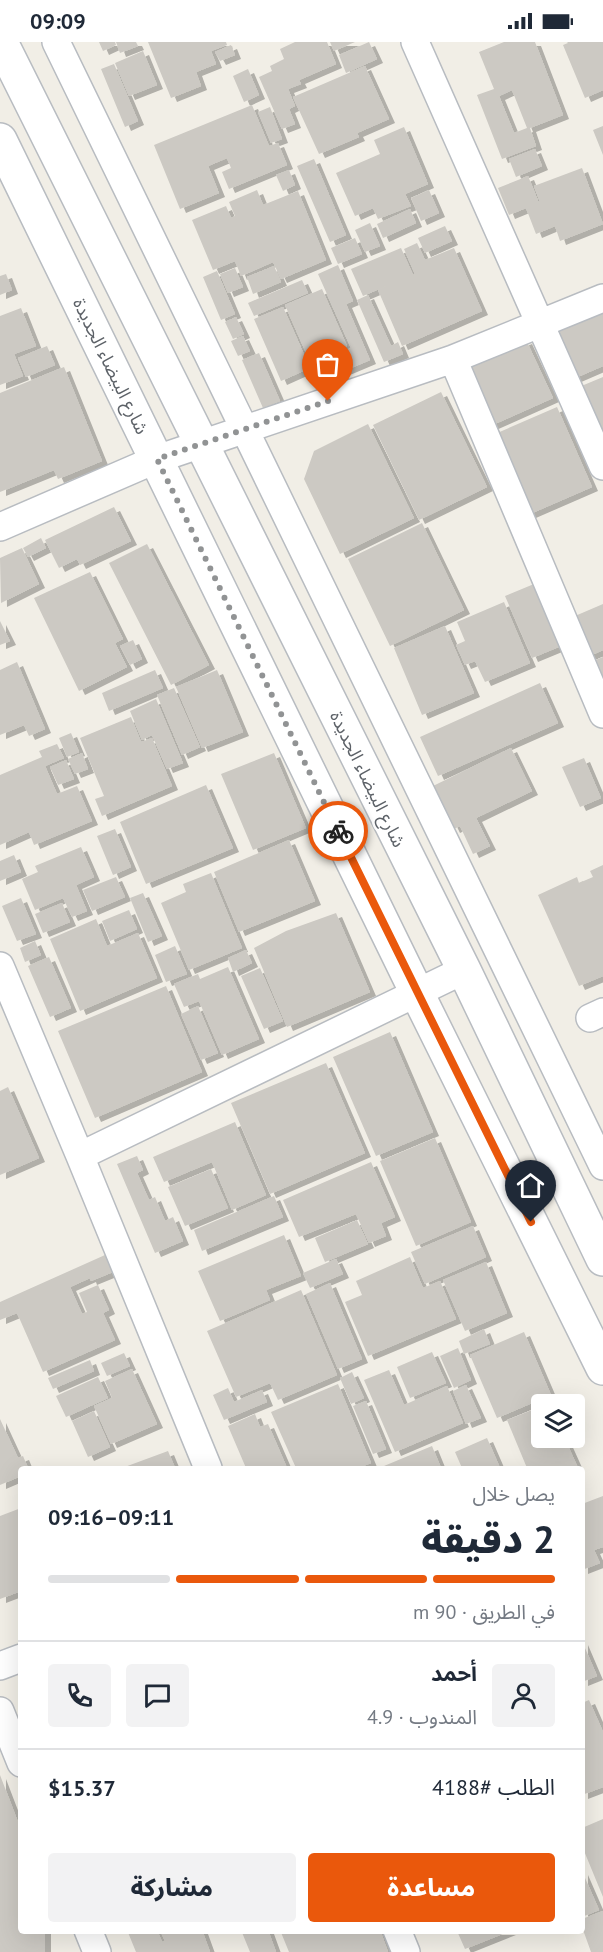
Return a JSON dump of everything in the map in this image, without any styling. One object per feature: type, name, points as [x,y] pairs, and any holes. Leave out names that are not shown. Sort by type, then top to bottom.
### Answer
[{"type":"street","name":"شارع البيضاء الجديدة","points":[[1,42],[464,970],[603,1259]]},
{"type":"street","points":[[56,42],[603,1166]]},
{"type":"street","points":[[415,42],[603,466]]},
{"type":"street","name":"شارع البيضاء الجديدة","points":[[0,140],[603,1368]]},
{"type":"street","points":[[0,527],[157,459],[453,359],[603,298]]},
{"type":"street","points":[[453,359],[603,714]]},
{"type":"street","points":[[0,966],[207,1466]]},
{"type":"street","points":[[80,1156],[464,970]]},
{"type":"street","points":[[0,1666],[18,1659]]},
{"type":"street","points":[[0,1711],[18,1756]]},
{"type":"street","points":[[90,1934],[97,1952]]},
{"type":"street","points":[[399,1934],[406,1952]]},
{"type":"building","points":[[99,42],[115,42],[116,45],[103,51]]},
{"type":"building","points":[[116,42],[136,42],[138,46],[120,53]]},
{"type":"building","points":[[148,42],[226,42],[227,45],[211,51],[216,64],[196,72],[201,86],[171,98]]},
{"type":"building","points":[[295,42],[327,42],[336,64],[299,80],[301,84],[288,89],[295,106],[289,109],[295,124],[282,129],[259,77],[272,71],[270,66],[284,59],[280,49]]},
{"type":"building","points":[[330,42],[355,42],[334,51]]},
{"type":"building","points":[[369,42],[377,59],[346,73],[339,55]]},
{"type":"building","points":[[504,42],[535,42],[563,115],[530,128],[536,146],[502,159],[477,95],[494,89],[479,52]],"holes":[[[512,90],[527,128],[514,133],[499,96]]]},
{"type":"building","points":[[567,42],[603,42],[603,90],[585,98],[563,45]]},
{"type":"building","points":[[231,45],[235,55],[220,61],[215,52]]},
{"type":"building","points":[[143,51],[157,85],[129,96],[115,63]]},
{"type":"building","points":[[114,64],[138,121],[125,127],[101,69]]},
{"type":"building","points":[[365,66],[389,119],[357,133],[359,137],[319,154],[293,97]]},
{"type":"building","points":[[248,69],[259,95],[244,102],[233,76]]},
{"type":"building","points":[[252,105],[269,146],[278,143],[287,165],[229,189],[222,172],[231,168],[227,158],[208,166],[219,193],[180,209],[154,145]]},
{"type":"building","points":[[270,107],[282,139],[271,143],[258,112]]},
{"type":"building","points":[[603,126],[603,155],[593,130]]},
{"type":"building","points":[[404,127],[428,184],[405,194],[411,206],[378,219],[373,208],[355,216],[336,173],[380,154],[374,140]]},
{"type":"building","points":[[535,149],[542,166],[516,177],[509,159]]},
{"type":"building","points":[[314,159],[346,235],[330,242],[297,166]]},
{"type":"building","points":[[582,168],[603,224],[560,241],[555,226],[536,234],[526,208],[509,215],[498,188],[528,176],[539,203],[534,186]]},
{"type":"building","points":[[289,170],[295,185],[283,191],[276,175]]},
{"type":"building","points":[[257,190],[263,205],[298,191],[326,260],[281,279],[273,262],[241,276],[235,261],[213,270],[192,220],[226,206],[231,218],[235,216],[229,202]]},
{"type":"building","points":[[429,190],[439,213],[421,221],[411,198]]},
{"type":"building","points":[[410,209],[416,223],[383,238],[377,224]]},
{"type":"building","points":[[370,223],[380,246],[365,252],[355,230]]},
{"type":"building","points":[[445,226],[452,241],[425,253],[418,238]]},
{"type":"building","points":[[355,238],[362,254],[338,264],[331,248]]},
{"type":"building","points":[[417,243],[425,260],[454,248],[482,311],[402,346],[378,290],[388,285],[363,296],[351,269],[401,248],[413,275],[415,274],[404,249]]},
{"type":"building","points":[[338,265],[353,301],[346,304],[370,360],[318,382],[311,365],[351,348],[318,274]]},
{"type":"building","points":[[274,266],[281,282],[253,294],[247,277]]},
{"type":"building","points":[[235,268],[243,287],[228,293],[220,274]]},
{"type":"building","points":[[217,271],[235,314],[221,320],[203,277]]},
{"type":"building","points":[[6,274],[12,290],[0,295],[0,276]]},
{"type":"building","points":[[302,280],[308,293],[254,316],[248,303]]},
{"type":"building","points":[[322,289],[347,346],[310,362],[285,305]]},
{"type":"building","points":[[368,295],[391,346],[398,342],[403,354],[384,362],[357,300]]},
{"type":"building","points":[[603,303],[603,366],[573,379],[551,324]]},
{"type":"building","points":[[283,307],[310,368],[281,381],[254,319]]},
{"type":"building","points":[[21,308],[36,346],[14,354],[23,376],[0,385],[0,316]]},
{"type":"building","points":[[236,317],[244,334],[233,339],[225,322]]},
{"type":"building","points":[[243,336],[250,351],[238,356],[231,341]]},
{"type":"building","points":[[526,340],[553,398],[488,427],[461,369]]},
{"type":"building","points":[[47,346],[55,365],[26,377],[18,358]]},
{"type":"building","points":[[259,353],[280,401],[263,408],[242,360]]},
{"type":"building","points":[[64,367],[102,461],[58,479],[54,470],[0,492],[0,393]]},
{"type":"building","points":[[603,377],[603,443],[579,387]]},
{"type":"building","points":[[441,392],[487,487],[419,520],[373,425]]},
{"type":"building","points":[[557,407],[592,487],[523,517],[488,437]]},
{"type":"building","points":[[368,424],[414,518],[340,554],[304,479],[314,451]]},
{"type":"building","points":[[114,507],[131,541],[80,565],[77,559],[59,568],[45,540]]},
{"type":"building","points":[[422,523],[464,610],[390,646],[348,559]]},
{"type":"building","points":[[41,538],[46,548],[28,557],[23,548]]},
{"type":"building","points":[[147,544],[209,665],[171,685],[109,563]]},
{"type":"building","points":[[22,548],[39,584],[1,603],[0,558]]},
{"type":"building","points":[[90,572],[123,639],[115,643],[127,667],[79,691],[34,598]]},
{"type":"building","points":[[534,584],[561,646],[532,658],[505,596]]},
{"type":"building","points":[[504,602],[530,663],[485,682],[475,661],[465,665],[456,645],[465,641],[457,622]]},
{"type":"building","points":[[603,604],[603,650],[585,658],[568,619]]},
{"type":"building","points":[[0,621],[10,641],[0,645]]},
{"type":"building","points":[[445,626],[474,693],[422,715],[394,648]]},
{"type":"building","points":[[133,640],[142,659],[130,665],[120,646]]},
{"type":"building","points":[[603,657],[603,702],[588,663]]},
{"type":"building","points":[[17,662],[45,729],[29,736],[24,725],[0,735],[0,670]]},
{"type":"building","points":[[155,670],[163,688],[109,711],[102,693]]},
{"type":"building","points":[[217,670],[243,732],[202,748],[176,687]]},
{"type":"building","points":[[540,683],[558,723],[438,776],[420,737]]},
{"type":"building","points":[[174,688],[200,747],[182,755],[157,695]]},
{"type":"building","points":[[156,699],[183,763],[167,769],[152,735],[142,740],[130,711]]},
{"type":"building","points":[[131,717],[141,742],[152,738],[172,786],[102,816],[95,799],[104,796],[80,738]]},
{"type":"building","points":[[71,733],[79,752],[67,757],[59,738]]},
{"type":"building","points":[[57,744],[64,758],[45,766],[57,794],[77,786],[92,821],[34,845],[29,832],[0,845],[0,775],[42,757],[39,751]]},
{"type":"building","points":[[511,748],[532,791],[476,818],[490,846],[473,854],[460,826],[454,829],[433,786]]},
{"type":"building","points":[[82,753],[88,769],[75,774],[68,759]]},
{"type":"building","points":[[274,753],[306,828],[253,850],[221,774]]},
{"type":"building","points":[[584,758],[601,798],[580,807],[562,767]]},
{"type":"building","points":[[66,760],[74,779],[58,785],[50,767]]},
{"type":"building","points":[[206,785],[233,848],[146,884],[120,822]]},
{"type":"building","points":[[115,829],[131,867],[113,875],[97,836]]},
{"type":"building","points":[[289,840],[315,901],[239,932],[214,872]]},
{"type":"building","points":[[81,847],[94,877],[76,885],[87,911],[72,917],[63,898],[35,910],[22,879],[38,872],[35,866]]},
{"type":"building","points":[[14,855],[21,872],[0,881],[0,861]]},
{"type":"building","points":[[603,865],[603,976],[579,986],[538,895],[577,877],[579,883],[593,877],[590,871]]},
{"type":"building","points":[[211,873],[242,948],[189,970],[161,903],[186,892],[183,884]]},
{"type":"building","points":[[116,877],[125,897],[92,911],[83,890]]},
{"type":"building","points":[[143,893],[162,936],[148,942],[130,898]]},
{"type":"building","points":[[21,898],[36,934],[17,941],[2,906]]},
{"type":"building","points":[[62,903],[70,922],[43,933],[35,914]]},
{"type":"building","points":[[129,910],[137,929],[110,941],[102,921]]},
{"type":"building","points":[[336,913],[370,992],[287,1027],[254,948],[286,931]]},
{"type":"building","points":[[96,919],[107,946],[138,933],[157,978],[80,1011],[50,939]]},
{"type":"building","points":[[35,941],[41,955],[25,962],[20,948]]},
{"type":"building","points":[[175,946],[187,974],[166,982],[155,955]]},
{"type":"building","points":[[246,950],[252,963],[233,972],[228,958]]},
{"type":"building","points":[[49,957],[71,1008],[50,1017],[28,966]]},
{"type":"building","points":[[228,967],[259,1039],[222,1055],[199,1001],[184,1007],[174,984],[198,974],[200,979]]},
{"type":"building","points":[[260,968],[283,1021],[264,1029],[241,976]]},
{"type":"building","points":[[166,986],[202,1072],[95,1118],[58,1031]]},
{"type":"building","points":[[198,1006],[218,1053],[201,1060],[181,1014]]},
{"type":"building","points":[[390,1032],[433,1132],[376,1156],[333,1057]]},
{"type":"building","points":[[326,1063],[365,1153],[270,1194],[231,1103]]},
{"type":"building","points":[[8,1087],[39,1158],[0,1175],[0,1091]]},
{"type":"building","points":[[235,1122],[266,1195],[232,1210],[212,1162],[164,1182],[153,1157]]},
{"type":"building","points":[[435,1138],[471,1222],[416,1246],[380,1161]]},
{"type":"building","points":[[137,1156],[143,1170],[137,1173],[149,1200],[155,1197],[165,1221],[173,1217],[183,1241],[155,1253],[117,1164]]},
{"type":"building","points":[[371,1162],[395,1217],[381,1223],[386,1236],[369,1243],[356,1214],[299,1237],[283,1200]]},
{"type":"building","points":[[211,1169],[228,1208],[185,1226],[168,1187]]},
{"type":"building","points":[[274,1196],[283,1217],[202,1251],[194,1230]]},
{"type":"building","points":[[357,1220],[368,1244],[325,1262],[315,1238]]},
{"type":"building","points":[[473,1226],[486,1257],[425,1284],[411,1252]]},
{"type":"building","points":[[284,1235],[301,1276],[266,1290],[270,1300],[220,1321],[198,1271]]},
{"type":"building","points":[[105,1255],[113,1272],[91,1281],[90,1278],[70,1287],[82,1314],[87,1312],[79,1293],[98,1285],[109,1310],[103,1313],[115,1340],[43,1372],[17,1313],[0,1320],[0,1302]]},
{"type":"building","points":[[410,1257],[423,1288],[440,1281],[456,1319],[368,1356],[345,1302],[362,1295],[356,1281]]},
{"type":"building","points":[[336,1259],[343,1274],[310,1288],[303,1273]]},
{"type":"building","points":[[486,1262],[507,1313],[465,1331],[443,1280]]},
{"type":"building","points":[[330,1283],[362,1359],[338,1369],[306,1294]]},
{"type":"building","points":[[301,1290],[337,1375],[278,1400],[270,1383],[236,1397],[207,1331]]},
{"type":"building","points":[[484,1329],[490,1344],[464,1354],[459,1341]]},
{"type":"building","points":[[524,1332],[551,1394],[531,1394],[531,1404],[497,1418],[470,1355]]},
{"type":"building","points":[[458,1348],[471,1380],[454,1388],[440,1356]]},
{"type":"building","points":[[432,1352],[446,1383],[410,1398],[397,1367]]},
{"type":"building","points":[[124,1353],[130,1366],[107,1376],[101,1363]]},
{"type":"building","points":[[90,1360],[94,1371],[53,1389],[48,1378]]},
{"type":"building","points":[[132,1369],[157,1424],[111,1444],[94,1406],[112,1398],[105,1381]]},
{"type":"building","points":[[389,1370],[404,1405],[447,1386],[463,1423],[395,1452],[364,1380]]},
{"type":"building","points":[[352,1372],[364,1398],[351,1404],[340,1378]]},
{"type":"building","points":[[98,1377],[108,1398],[66,1417],[56,1396]]},
{"type":"building","points":[[338,1384],[371,1463],[363,1466],[295,1466],[271,1412]]},
{"type":"building","points":[[466,1385],[481,1418],[466,1424],[453,1391]]},
{"type":"building","points":[[228,1388],[234,1402],[262,1390],[267,1402],[224,1420],[213,1395]]},
{"type":"building","points":[[366,1401],[386,1449],[373,1454],[353,1406]]},
{"type":"building","points":[[531,1410],[531,1448],[569,1448],[577,1466],[526,1466],[507,1420]]},
{"type":"building","points":[[94,1411],[110,1447],[88,1457],[72,1421]]},
{"type":"building","points":[[255,1414],[260,1427],[268,1424],[286,1466],[245,1466],[228,1426]]},
{"type":"building","points":[[0,1419],[18,1458],[23,1456],[27,1466],[18,1466],[18,1477],[0,1485]]},
{"type":"building","points":[[487,1438],[499,1466],[461,1466],[455,1452]]},
{"type":"building","points":[[432,1446],[440,1466],[384,1466]]},
{"type":"building","points":[[168,1451],[174,1466],[127,1466]]},
{"type":"building","points":[[603,1496],[603,1547],[594,1550],[600,1563],[585,1569],[585,1503]]},
{"type":"building","points":[[18,1509],[18,1592],[0,1599],[0,1516]]},
{"type":"building","points":[[585,1648],[597,1676],[585,1681]]},
{"type":"building","points":[[589,1700],[603,1732],[603,1787],[585,1794],[585,1702]]},
{"type":"building","points":[[0,1775],[18,1822],[18,1934],[45,1934],[45,1952],[0,1952]]},
{"type":"building","points":[[603,1819],[603,1897],[585,1853],[585,1827]]},
{"type":"building","points":[[585,1878],[599,1910],[585,1916]]},
{"type":"building","points":[[603,1911],[603,1952],[591,1952],[585,1934],[585,1918]]},
{"type":"building","points":[[129,1934],[159,1934],[162,1942],[165,1941],[162,1934],[203,1934],[210,1952],[136,1952]]},
{"type":"building","points":[[243,1934],[269,1934],[276,1952],[250,1952]]},
{"type":"building","points":[[282,1934],[381,1934],[388,1952],[289,1952]]},
{"type":"building","points":[[458,1934],[502,1934],[465,1949]]},
{"type":"way so far","points":[[328,401],[157,459],[338,831]]},
{"type":"route","points":[[338,831],[531,1222]]}]
